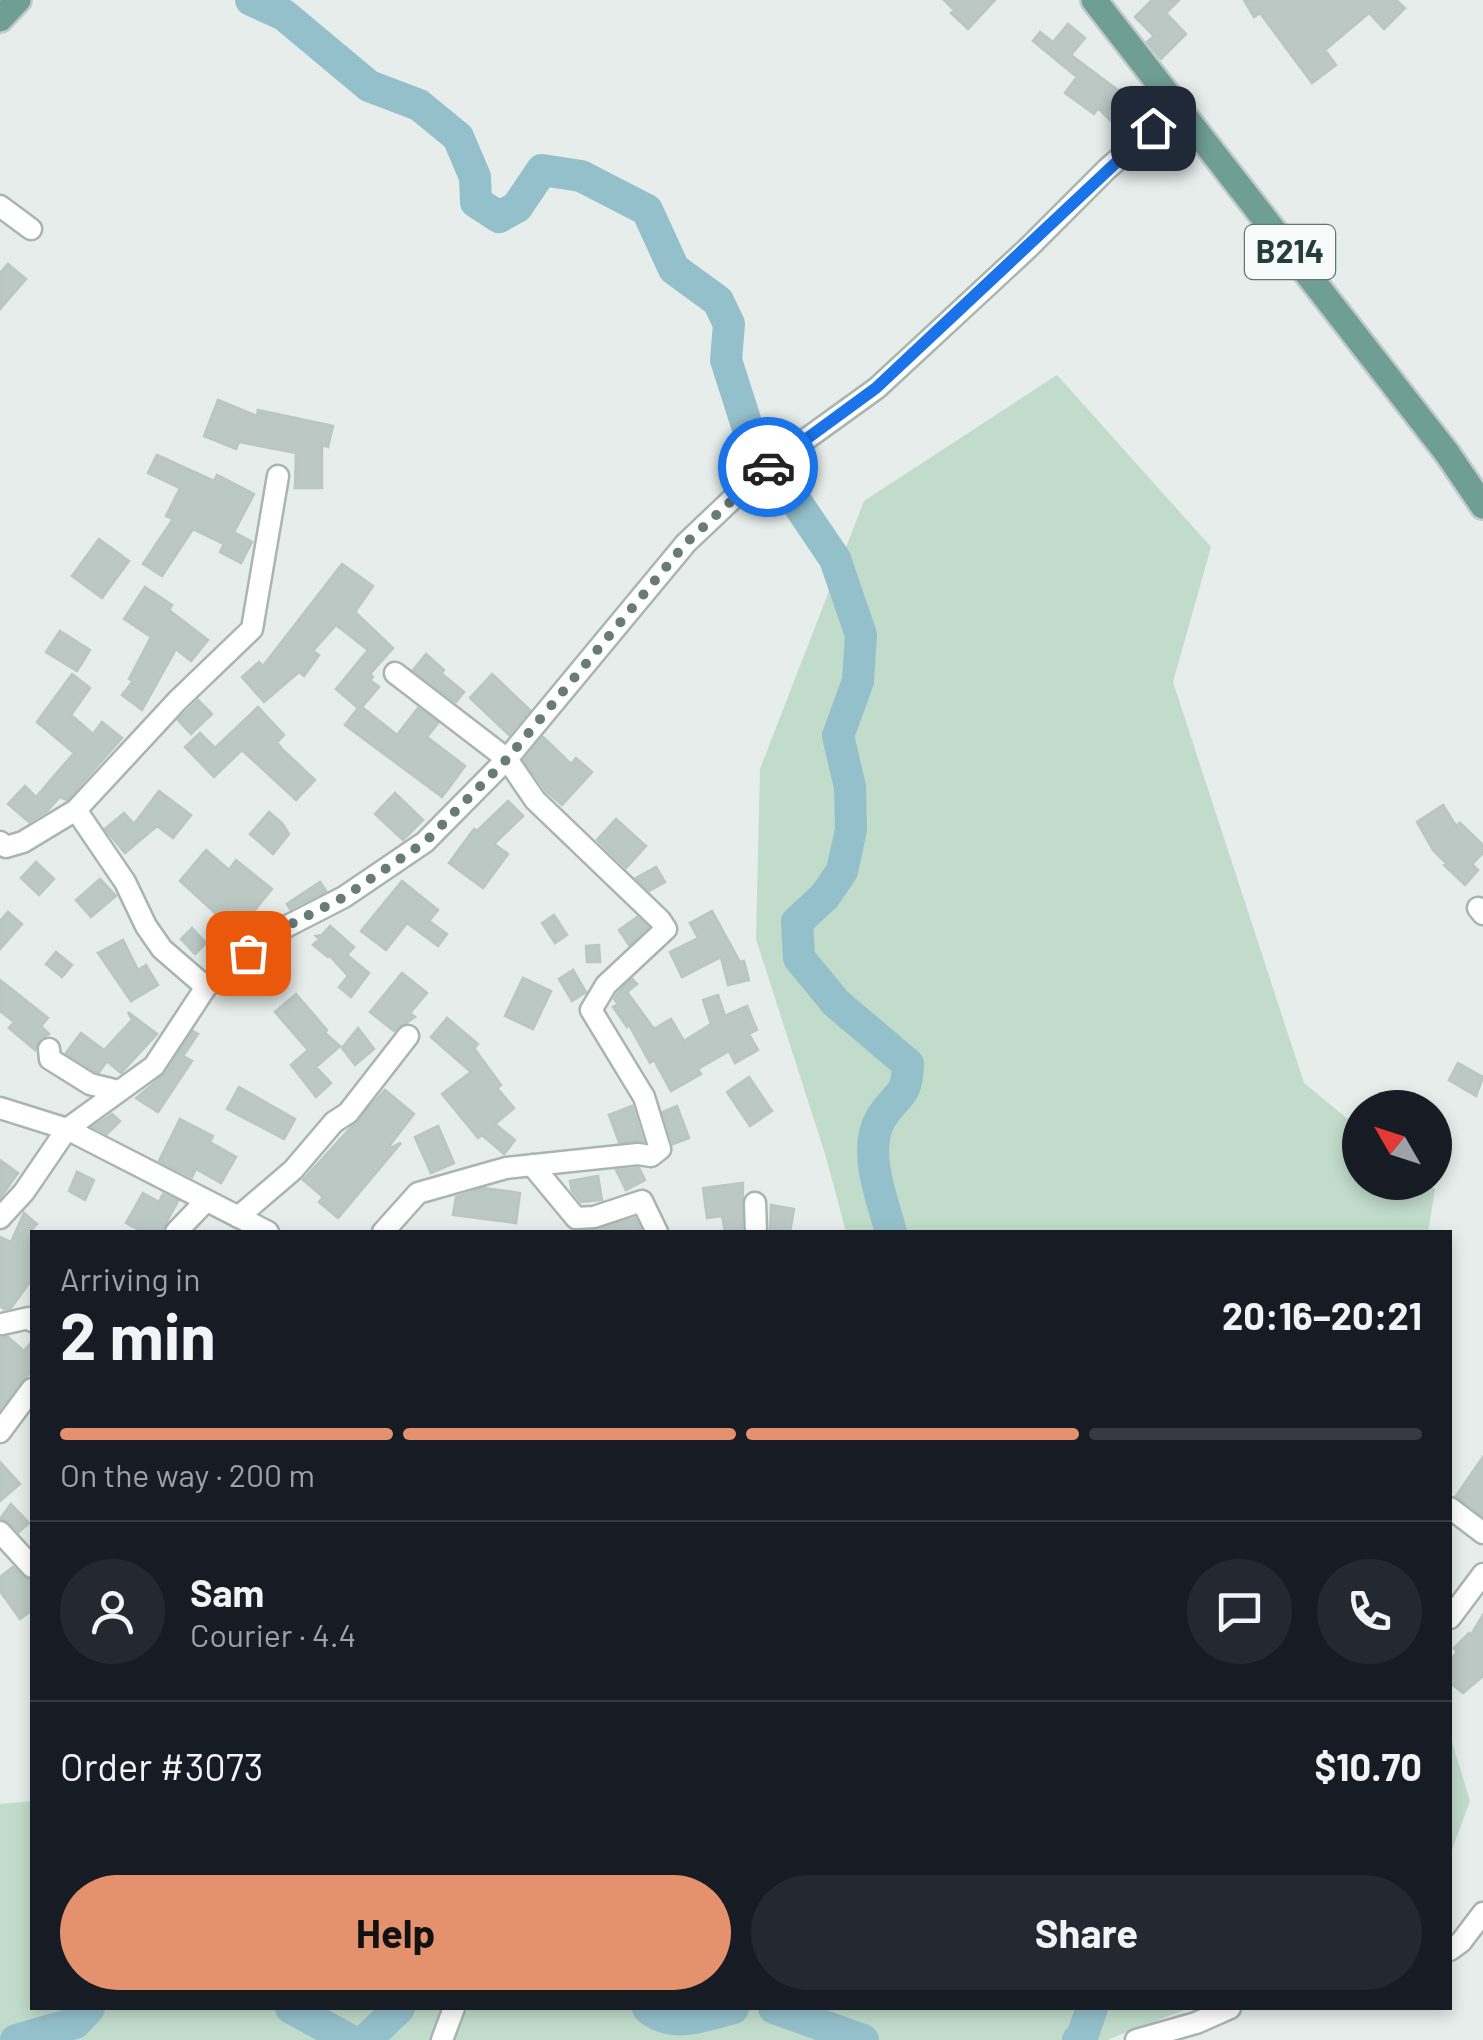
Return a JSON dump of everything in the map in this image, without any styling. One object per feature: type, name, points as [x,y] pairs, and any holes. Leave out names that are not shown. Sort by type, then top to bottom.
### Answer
[{"type":"main road","points":[[0,19],[18,0]]},
{"type":"main road","name":"B214","points":[[1094,0],[1435,438],[1483,506]]},
{"type":"street","points":[[0,1218],[24,1192],[67,1129],[154,1066],[206,987],[268,936],[344,897],[425,842],[507,759],[686,543],[762,471],[876,388],[1028,248],[1107,168],[1177,108]]},
{"type":"street","points":[[0,206],[31,229]]},
{"type":"street","points":[[0,842],[6,847],[23,842],[76,810],[178,700],[252,629],[278,476]]},
{"type":"street","points":[[385,1230],[418,1193],[506,1168],[650,1156],[660,1149],[644,1096],[591,1010],[606,985],[666,929],[648,907],[535,800],[507,759],[394,674]]},
{"type":"street","points":[[76,810],[125,882],[154,938],[206,987]]},
{"type":"street","points":[[238,1217],[293,1170],[334,1122],[348,1113],[408,1036]]},
{"type":"street","points":[[49,1048],[50,1060],[90,1084],[118,1091]]},
{"type":"street","points":[[0,1108],[67,1129],[264,1230]]},
{"type":"street","points":[[532,1165],[576,1218],[594,1217],[642,1201],[656,1230]]},
{"type":"street","points":[[178,1230],[206,1201]]},
{"type":"street","points":[[755,1203],[756,1230]]},
{"type":"street","points":[[2,1324],[30,1316]]},
{"type":"street","points":[[0,1432],[30,1392]]},
{"type":"street","points":[[1452,1509],[1483,1532]]},
{"type":"street","points":[[0,1532],[30,1565]]},
{"type":"street","points":[[1452,1615],[1483,1574]]},
{"type":"street","points":[[1452,1949],[1483,1913]]},
{"type":"street","points":[[442,2040],[453,2010]]},
{"type":"street","points":[[1136,2040],[1196,2024],[1226,2010]]},
{"type":"green space","points":[[1057,375],[1211,547],[1173,682],[1304,1083],[1342,1114],[1342,1200],[1433,1200],[1428,1230],[845,1230],[756,939],[760,769],[864,501]]},
{"type":"green space","points":[[1452,1742],[1470,1801],[1452,1850]]},
{"type":"green space","points":[[30,1801],[30,2010],[1184,2010],[1107,2040],[0,2040],[0,1804]]},
{"type":"building","points":[[944,0],[995,0],[968,29]]},
{"type":"building","points":[[1152,0],[1179,0],[1166,13],[1186,34],[1161,59],[1147,42],[1154,36],[1135,17]]},
{"type":"building","points":[[1244,0],[1396,0],[1405,8],[1384,29],[1369,13],[1325,50],[1336,65],[1312,83],[1260,13],[1254,17]]},
{"type":"building","points":[[1068,24],[1085,38],[1071,55],[1121,89],[1141,109],[1120,130],[1098,108],[1094,114],[1065,93],[1077,77],[1033,41],[1040,32],[1053,42]]},
{"type":"building","points":[[8,264],[26,279],[0,309],[0,273]]},
{"type":"building","points":[[218,400],[257,416],[258,410],[333,426],[328,447],[322,445],[322,488],[295,488],[296,453],[239,442],[236,449],[204,436]]},
{"type":"building","points":[[157,455],[214,481],[217,475],[254,494],[234,532],[252,542],[241,563],[220,552],[224,544],[193,529],[162,576],[143,564],[173,519],[166,516],[180,488],[148,473]]},
{"type":"building","points":[[99,539],[129,561],[102,598],[72,576]]},
{"type":"building","points":[[342,564],[373,586],[355,612],[393,648],[370,674],[370,680],[379,687],[362,707],[397,735],[418,708],[438,723],[427,737],[465,766],[442,797],[345,725],[358,708],[336,689],[368,650],[336,625],[313,651],[319,655],[304,676],[299,672],[264,702],[242,677],[259,662],[263,666]]},
{"type":"building","points":[[145,587],[172,605],[169,610],[208,640],[191,661],[176,649],[142,710],[122,695],[133,681],[129,679],[151,637],[124,619]]},
{"type":"building","points":[[60,631],[90,650],[77,671],[46,652]]},
{"type":"building","points":[[426,654],[464,692],[456,702],[413,670]]},
{"type":"building","points":[[72,674],[90,688],[71,715],[93,734],[102,722],[122,738],[67,800],[60,797],[29,822],[8,804],[25,786],[36,797],[74,753],[37,722]]},
{"type":"building","points":[[492,674],[530,710],[509,735],[470,698]]},
{"type":"building","points":[[198,700],[212,714],[191,734],[178,720]]},
{"type":"building","points":[[258,707],[284,735],[277,742],[282,749],[315,780],[296,800],[242,750],[214,777],[185,747],[200,733],[215,748]]},
{"type":"building","points":[[543,737],[571,764],[576,758],[592,772],[562,805],[546,791],[524,760]]},
{"type":"building","points":[[159,791],[191,815],[173,838],[157,826],[125,853],[105,829],[124,813],[134,824]]},
{"type":"building","points":[[395,793],[423,820],[403,840],[375,814]]},
{"type":"building","points":[[508,801],[523,816],[494,844],[508,854],[483,888],[449,863],[474,829],[477,831]]},
{"type":"building","points":[[1443,805],[1456,826],[1460,823],[1483,845],[1483,853],[1472,864],[1478,870],[1465,885],[1444,865],[1417,822]]},
{"type":"building","points":[[269,812],[289,834],[273,854],[250,834]]},
{"type":"building","points":[[616,819],[646,846],[626,868],[597,840]]},
{"type":"building","points":[[206,850],[229,870],[236,860],[272,889],[245,922],[234,913],[225,922],[180,881]]},
{"type":"building","points":[[36,862],[54,879],[39,895],[21,878]]},
{"type":"building","points":[[656,867],[665,882],[649,891],[636,878]]},
{"type":"building","points":[[100,879],[116,896],[91,917],[76,900]]},
{"type":"building","points":[[402,881],[438,910],[429,921],[447,934],[438,946],[407,923],[386,950],[361,931]]},
{"type":"building","points":[[320,882],[326,891],[290,909],[287,904]]},
{"type":"building","points":[[712,911],[740,962],[744,961],[749,980],[728,985],[721,957],[682,977],[670,952],[698,938],[690,923]]},
{"type":"building","points":[[8,912],[22,924],[0,949],[0,921]]},
{"type":"building","points":[[554,915],[567,935],[555,943],[542,923]]},
{"type":"building","points":[[637,917],[648,927],[629,945],[619,930]]},
{"type":"building","points":[[330,926],[354,947],[347,955],[369,973],[351,997],[339,987],[348,976],[330,956],[313,945],[319,939],[316,936]]},
{"type":"building","points":[[192,928],[206,943],[195,954],[181,939]]},
{"type":"building","points":[[123,940],[138,970],[146,965],[158,985],[131,1001],[98,953]]},
{"type":"building","points":[[599,945],[600,962],[587,962],[586,946]]},
{"type":"building","points":[[56,952],[72,965],[62,977],[46,964]]},
{"type":"building","points":[[261,959],[271,971],[254,986],[244,973]]},
{"type":"building","points":[[573,970],[586,992],[572,1001],[559,979]]},
{"type":"building","points":[[402,973],[427,993],[410,1013],[415,1017],[394,1031],[370,1012]]},
{"type":"building","points":[[523,978],[551,991],[533,1029],[505,1016]]},
{"type":"building","points":[[632,979],[637,984],[627,992],[654,1029],[671,1019],[684,1041],[711,1024],[703,1000],[718,995],[725,1016],[747,1006],[757,1030],[749,1034],[758,1050],[735,1063],[729,1051],[698,1069],[701,1074],[671,1091],[654,1060],[650,1063],[629,1025],[613,1007],[618,1004],[614,999],[617,994]]},
{"type":"building","points":[[0,980],[48,1018],[41,1026],[49,1034],[40,1038],[35,1050],[9,1028],[14,1022],[0,1011]]},
{"type":"building","points":[[296,994],[327,1030],[325,1033],[340,1046],[316,1067],[331,1083],[316,1097],[291,1065],[308,1050],[275,1012]]},
{"type":"building","points":[[128,1012],[157,1034],[121,1073],[107,1061],[99,1072],[95,1071],[66,1053],[81,1033],[104,1050],[132,1020]]},
{"type":"building","points":[[447,1018],[478,1044],[474,1048],[501,1085],[497,1088],[514,1108],[495,1124],[515,1140],[504,1154],[482,1135],[478,1138],[442,1094],[471,1072],[431,1037]]},
{"type":"building","points":[[358,1028],[374,1049],[355,1065],[342,1048]]},
{"type":"building","points":[[193,1031],[198,1034],[183,1056],[192,1061],[158,1112],[136,1098],[165,1074]]},
{"type":"building","points":[[1458,1063],[1483,1077],[1476,1096],[1449,1080]]},
{"type":"building","points":[[749,1077],[772,1111],[750,1126],[727,1092]]},
{"type":"building","points":[[239,1087],[295,1119],[284,1139],[227,1109]]},
{"type":"building","points":[[385,1090],[414,1114],[386,1150],[401,1143],[338,1218],[319,1202],[323,1197],[303,1180]]},
{"type":"building","points":[[632,1106],[643,1141],[619,1142],[609,1115]]},
{"type":"building","points":[[677,1106],[689,1138],[673,1144],[663,1112]]},
{"type":"building","points":[[112,1114],[120,1121],[107,1134],[93,1127]]},
{"type":"building","points":[[180,1119],[213,1136],[210,1142],[236,1157],[221,1183],[196,1169],[192,1177],[159,1161]]},
{"type":"building","points":[[438,1126],[454,1163],[431,1173],[415,1137]]},
{"type":"building","points":[[0,1160],[18,1173],[0,1198]]},
{"type":"building","points":[[639,1168],[645,1180],[626,1190],[616,1170]]},
{"type":"building","points":[[77,1172],[94,1180],[85,1200],[69,1191]]},
{"type":"building","points":[[598,1176],[602,1200],[581,1202],[570,1181]]},
{"type":"building","points":[[743,1183],[742,1230],[725,1230],[722,1216],[707,1218],[703,1188]]},
{"type":"building","points":[[484,1188],[520,1193],[516,1223],[453,1215],[456,1197]]},
{"type":"building","points":[[143,1193],[159,1202],[163,1194],[178,1201],[162,1230],[139,1230],[126,1223]]},
{"type":"building","points":[[771,1205],[794,1209],[790,1230],[770,1230]]},
{"type":"building","points":[[24,1213],[37,1224],[30,1230],[30,1282],[11,1308],[4,1309],[0,1306],[0,1237],[11,1242]]},
{"type":"building","points":[[635,1218],[641,1230],[593,1230]]},
{"type":"building","points":[[0,1337],[8,1337],[24,1351],[30,1344],[30,1372],[0,1409]]},
{"type":"building","points":[[1483,1457],[1483,1516],[1456,1496]]},
{"type":"building","points":[[0,1462],[20,1484],[0,1501]]},
{"type":"building","points":[[11,1504],[29,1523],[19,1532],[0,1519]]},
{"type":"building","points":[[13,1567],[30,1579],[30,1612],[20,1619],[0,1591],[0,1577]]},
{"type":"building","points":[[1483,1615],[1483,1676],[1463,1693],[1452,1685],[1452,1658],[1457,1652],[1454,1648],[1471,1635]]},
{"type":"waterway","points":[[251,0],[284,15],[369,86],[419,105],[458,137],[475,177],[476,202],[499,217],[517,207],[542,170],[581,176],[647,210],[674,269],[718,301],[729,324],[726,360],[749,432],[835,559],[861,635],[858,681],[838,736],[850,787],[851,830],[842,871],[825,896],[797,922],[799,958],[836,1003],[908,1064],[903,1090],[881,1118],[873,1145],[876,1175],[890,1230]]},
{"type":"waterway","points":[[16,2040],[75,2023],[87,2010]]},
{"type":"waterway","points":[[295,2010],[350,2040]]},
{"type":"waterway","points":[[366,2040],[397,2010]]},
{"type":"waterway","points":[[651,2010],[678,2019],[726,2010]]},
{"type":"waterway","points":[[780,2010],[863,2040]]},
{"type":"waterway","points":[[1078,2040],[1091,2010]]},
{"type":"way so far","points":[[248,953],[268,936],[344,897],[425,842],[507,759],[686,543],[768,467]]},
{"type":"route","points":[[768,467],[876,388],[1153,128]]}]
